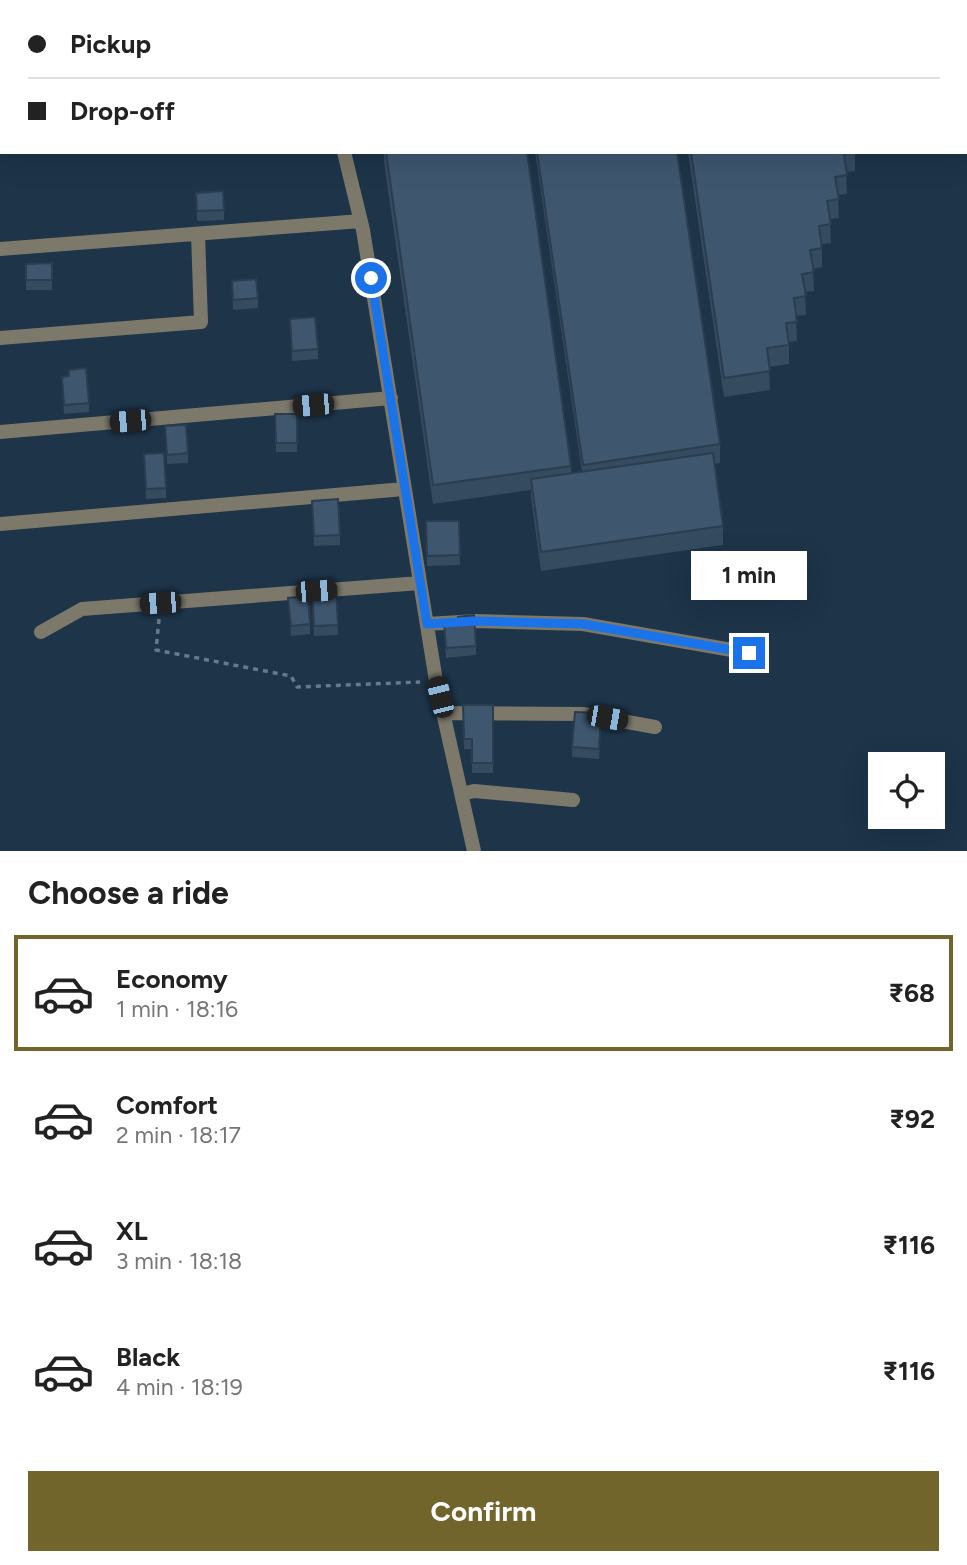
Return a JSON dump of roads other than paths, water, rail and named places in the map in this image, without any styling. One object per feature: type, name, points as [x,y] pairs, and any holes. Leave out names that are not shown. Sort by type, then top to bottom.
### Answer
[{"type":"street","points":[[344,154],[361,221],[436,681],[474,851]]},
{"type":"street","points":[[0,249],[361,221]]},
{"type":"street","points":[[0,338],[201,322],[198,233]]},
{"type":"street","points":[[0,432],[391,398]]},
{"type":"street","points":[[0,524],[404,489]]},
{"type":"street","points":[[41,632],[82,609],[420,583]]},
{"type":"street","points":[[427,624],[476,621],[583,624],[749,653]]},
{"type":"street","points":[[444,713],[583,714],[654,727]]},
{"type":"street","points":[[461,794],[474,791],[573,800]]}]
